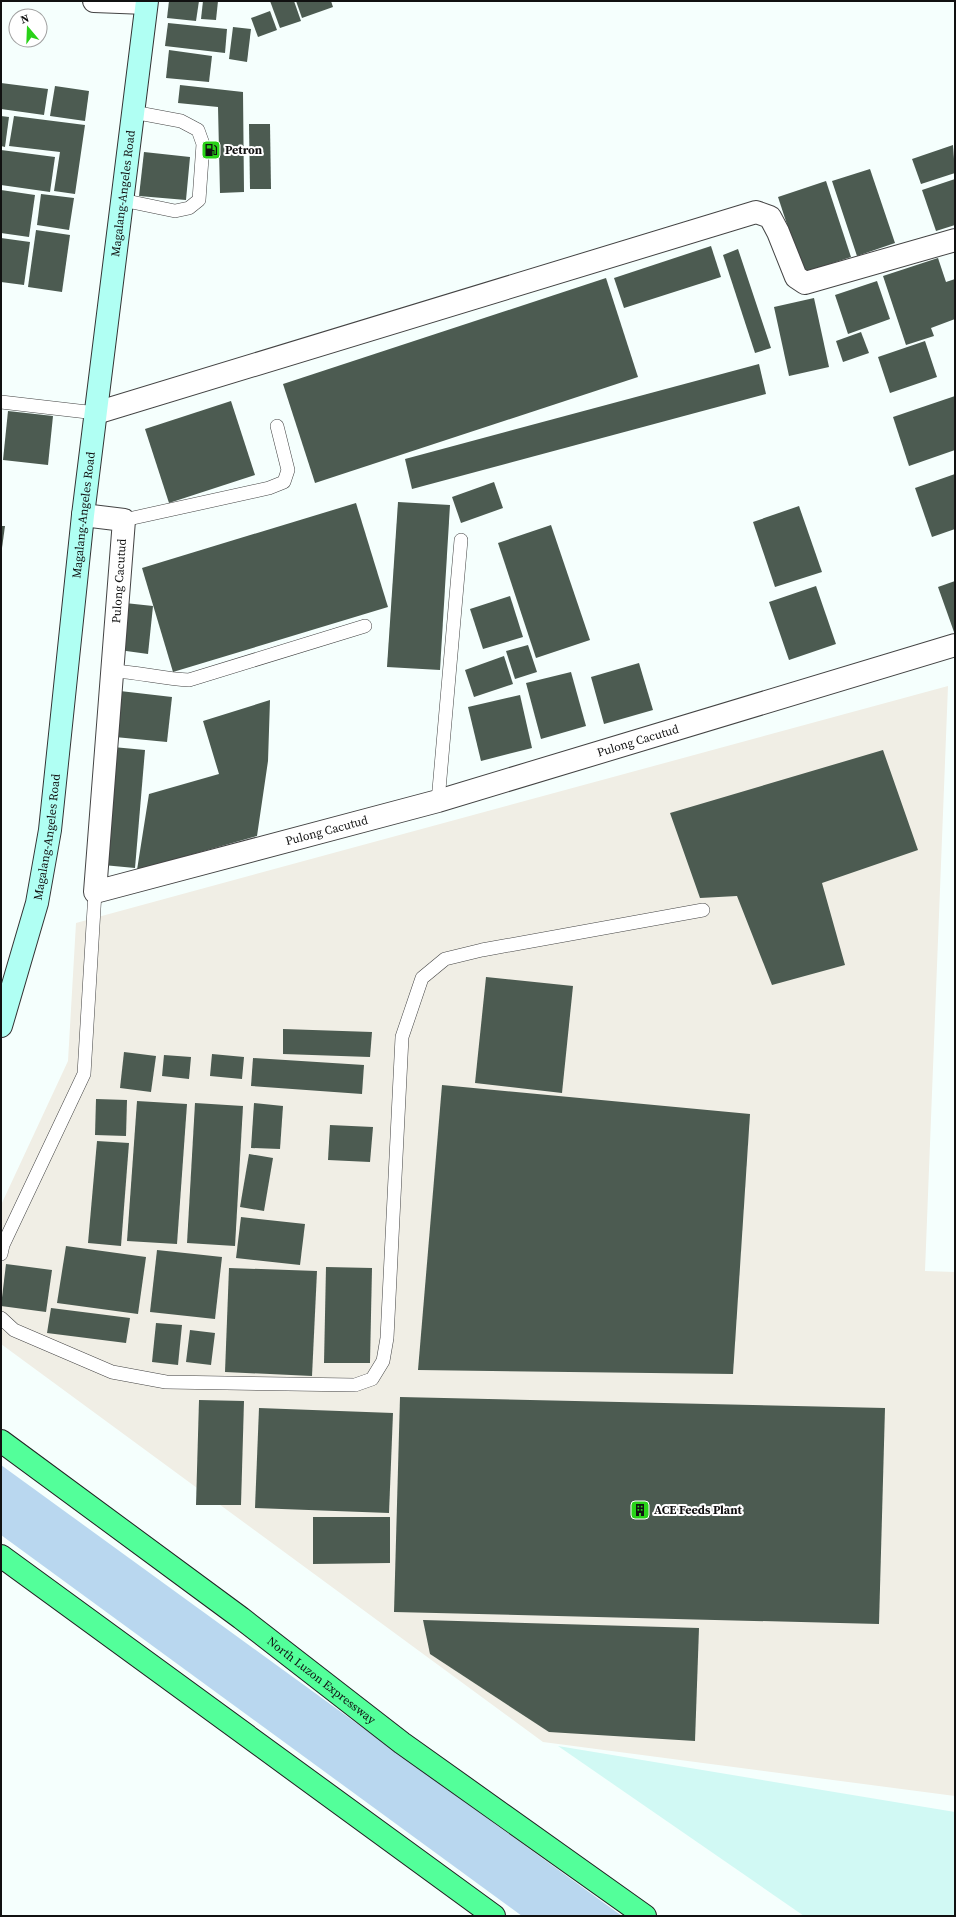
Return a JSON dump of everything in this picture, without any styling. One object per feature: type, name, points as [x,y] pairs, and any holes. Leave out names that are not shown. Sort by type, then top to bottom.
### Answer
[{"type":"highway","name":"North Luzon Expressway","points":[[1,1441],[241,1618],[402,1743],[646,1916]]},
{"type":"highway","points":[[1,1556],[494,1916]]},
{"type":"main road","name":"Magalang-Angeles Road","points":[[1,1026],[37,903],[50,830],[83,515],[146,2]]},
{"type":"street","points":[[94,1],[146,2]]},
{"type":"street","points":[[96,413],[756,212],[770,217],[778,232],[796,277],[805,283],[955,240]]},
{"type":"street","points":[[83,515],[124,520]]},
{"type":"street","name":"Pulong Cacutud","points":[[124,520],[95,892],[438,801],[955,646]]},
{"type":"lane","points":[[122,200],[175,211],[189,208],[199,200],[203,144],[198,130],[181,122],[133,112]]},
{"type":"lane","points":[[1,402],[96,413]]},
{"type":"lane","points":[[124,520],[268,488],[284,482],[288,470],[277,426]]},
{"type":"lane","points":[[438,801],[460,540]]},
{"type":"lane","points":[[113,671],[134,672],[175,680],[189,680],[365,626]]},
{"type":"lane","points":[[1,1254],[3,1245],[84,1074],[95,892]]},
{"type":"lane","points":[[1,1318],[14,1330],[112,1372],[166,1382],[355,1385],[372,1379],[384,1361],[387,1338],[402,1037],[422,978],[445,958],[703,910]]},
{"type":"shaded area","name":"ACE Feeds Plant","points":[[948,686],[925,1271],[955,1272],[955,1796],[543,1742],[1,1344],[1,1205],[68,1061],[76,923]]},
{"type":"shaded area","points":[[1,1465],[622,1916],[522,1916],[1,1535]]},
{"type":"shaded area","points":[[558,1746],[955,1812],[955,1916],[804,1916]]},
{"type":"building","points":[[169,1],[199,1],[196,21],[167,18]]},
{"type":"building","points":[[203,1],[218,1],[216,20],[201,19]]},
{"type":"building","points":[[270,1],[294,1],[301,21],[280,28]]},
{"type":"building","points":[[296,1],[331,1],[333,7],[302,18]]},
{"type":"building","points":[[270,11],[277,30],[258,37],[251,18]]},
{"type":"building","points":[[168,23],[227,29],[225,53],[165,46]]},
{"type":"building","points":[[233,27],[251,29],[247,62],[229,59]]},
{"type":"building","points":[[169,50],[212,56],[209,82],[166,78]]},
{"type":"building","points":[[1,83],[48,89],[44,115],[1,109]]},
{"type":"building","points":[[180,85],[243,92],[244,192],[220,193],[218,107],[178,103]]},
{"type":"building","points":[[55,86],[89,91],[85,121],[50,116]]},
{"type":"building","points":[[1,116],[9,117],[5,147],[1,146]]},
{"type":"building","points":[[14,116],[85,125],[75,194],[54,191],[60,152],[9,146]]},
{"type":"building","points":[[249,124],[270,124],[271,189],[250,189]]},
{"type":"building","points":[[953,145],[955,173],[921,184],[912,159]]},
{"type":"building","points":[[1,150],[55,157],[50,192],[1,185]]},
{"type":"building","points":[[144,152],[190,157],[186,200],[139,196]]},
{"type":"building","points":[[870,169],[895,243],[857,256],[832,181]]},
{"type":"building","points":[[955,179],[955,225],[936,231],[922,190]]},
{"type":"building","points":[[826,181],[851,257],[803,273],[778,197]]},
{"type":"building","points":[[1,190],[35,195],[29,237],[1,233]]},
{"type":"building","points":[[41,194],[74,198],[69,230],[37,225]]},
{"type":"building","points":[[36,230],[70,235],[62,292],[28,287]]},
{"type":"building","points":[[1,238],[30,242],[24,285],[1,282]]},
{"type":"building","points":[[711,246],[721,277],[624,308],[614,278]]},
{"type":"building","points":[[738,249],[771,348],[755,353],[723,255]]},
{"type":"building","points":[[938,258],[946,282],[955,279],[955,319],[931,328],[934,336],[906,345],[883,276]]},
{"type":"building","points":[[606,278],[638,377],[315,483],[283,384]]},
{"type":"building","points":[[877,281],[890,319],[848,334],[835,295]]},
{"type":"building","points":[[814,298],[829,367],[789,376],[774,307]]},
{"type":"building","points":[[861,332],[869,353],[843,362],[836,341]]},
{"type":"building","points":[[925,341],[937,377],[890,393],[878,357]]},
{"type":"building","points":[[759,364],[766,394],[412,489],[405,459]]},
{"type":"building","points":[[955,396],[955,450],[909,466],[893,417]]},
{"type":"building","points":[[231,401],[255,475],[169,503],[145,429]]},
{"type":"building","points":[[8,411],[53,416],[48,465],[3,460]]},
{"type":"building","points":[[955,474],[955,529],[932,537],[915,488]]},
{"type":"building","points":[[494,482],[503,508],[461,523],[452,497]]},
{"type":"building","points":[[398,502],[450,505],[440,670],[387,667]]},
{"type":"building","points":[[356,503],[388,607],[173,672],[142,568]]},
{"type":"building","points":[[799,506],[822,572],[775,587],[753,522]]},
{"type":"building","points":[[551,525],[590,640],[536,658],[498,543]]},
{"type":"building","points":[[1,526],[5,526],[2,548],[1,548]]},
{"type":"building","points":[[955,581],[955,631],[954,632],[938,587]]},
{"type":"building","points":[[816,586],[836,644],[789,660],[769,602]]},
{"type":"building","points":[[510,596],[523,637],[483,649],[470,609]]},
{"type":"building","points":[[125,603],[153,606],[148,654],[119,650]]},
{"type":"building","points":[[528,645],[537,672],[515,679],[506,651]]},
{"type":"building","points":[[504,656],[513,684],[474,697],[465,670]]},
{"type":"building","points":[[639,663],[653,710],[604,724],[591,677]]},
{"type":"building","points":[[571,672],[586,726],[541,739],[526,683]]},
{"type":"building","points":[[120,691],[172,697],[167,742],[115,737]]},
{"type":"building","points":[[520,695],[532,748],[481,761],[468,707]]},
{"type":"building","points":[[270,700],[268,761],[257,836],[137,870],[149,794],[219,774],[203,721]]},
{"type":"building","points":[[113,747],[145,750],[135,868],[103,865]]},
{"type":"building","points":[[883,750],[918,850],[822,883],[845,965],[772,985],[737,896],[700,898],[670,813]]},
{"type":"building","points":[[486,977],[573,986],[562,1093],[475,1083]]},
{"type":"building","points":[[283,1029],[372,1032],[370,1057],[283,1054]]},
{"type":"building","points":[[124,1052],[156,1056],[151,1092],[120,1088]]},
{"type":"building","points":[[212,1054],[244,1057],[242,1079],[210,1076]]},
{"type":"building","points":[[164,1055],[191,1057],[189,1079],[162,1076]]},
{"type":"building","points":[[253,1058],[364,1065],[362,1094],[251,1086]]},
{"type":"building","points":[[442,1085],[750,1114],[733,1374],[418,1370]]},
{"type":"building","points":[[96,1099],[127,1100],[126,1136],[95,1135]]},
{"type":"building","points":[[137,1101],[187,1104],[177,1244],[127,1241]]},
{"type":"building","points":[[195,1103],[243,1106],[235,1246],[187,1243]]},
{"type":"building","points":[[254,1103],[283,1106],[280,1149],[251,1148]]},
{"type":"building","points":[[330,1125],[373,1127],[370,1162],[328,1160]]},
{"type":"building","points":[[97,1141],[129,1143],[121,1246],[88,1243]]},
{"type":"building","points":[[249,1154],[273,1158],[264,1211],[240,1207]]},
{"type":"building","points":[[241,1217],[305,1224],[300,1265],[236,1258]]},
{"type":"building","points":[[66,1246],[146,1257],[138,1314],[57,1303]]},
{"type":"building","points":[[157,1250],[222,1257],[215,1319],[150,1312]]},
{"type":"building","points":[[6,1264],[52,1270],[46,1312],[1,1306]]},
{"type":"building","points":[[326,1267],[372,1268],[370,1363],[324,1363]]},
{"type":"building","points":[[229,1268],[317,1271],[312,1376],[225,1372]]},
{"type":"building","points":[[51,1308],[130,1318],[126,1343],[47,1333]]},
{"type":"building","points":[[156,1323],[182,1325],[178,1365],[152,1362]]},
{"type":"building","points":[[190,1330],[215,1333],[211,1365],[186,1362]]},
{"type":"building","name":"ACE Feeds Plant","points":[[400,1397],[885,1408],[879,1624],[394,1612]]},
{"type":"building","points":[[199,1400],[244,1401],[241,1505],[196,1505]]},
{"type":"building","points":[[259,1408],[393,1413],[389,1513],[255,1508]]},
{"type":"building","points":[[313,1517],[390,1517],[390,1563],[313,1564]]},
{"type":"building","points":[[423,1620],[699,1628],[695,1741],[549,1732],[430,1654]]},
{"type":"place","name":"Petron","points":[[211,150]]},
{"type":"place","name":"ACE Feeds Plant","points":[[640,1510]]}]
